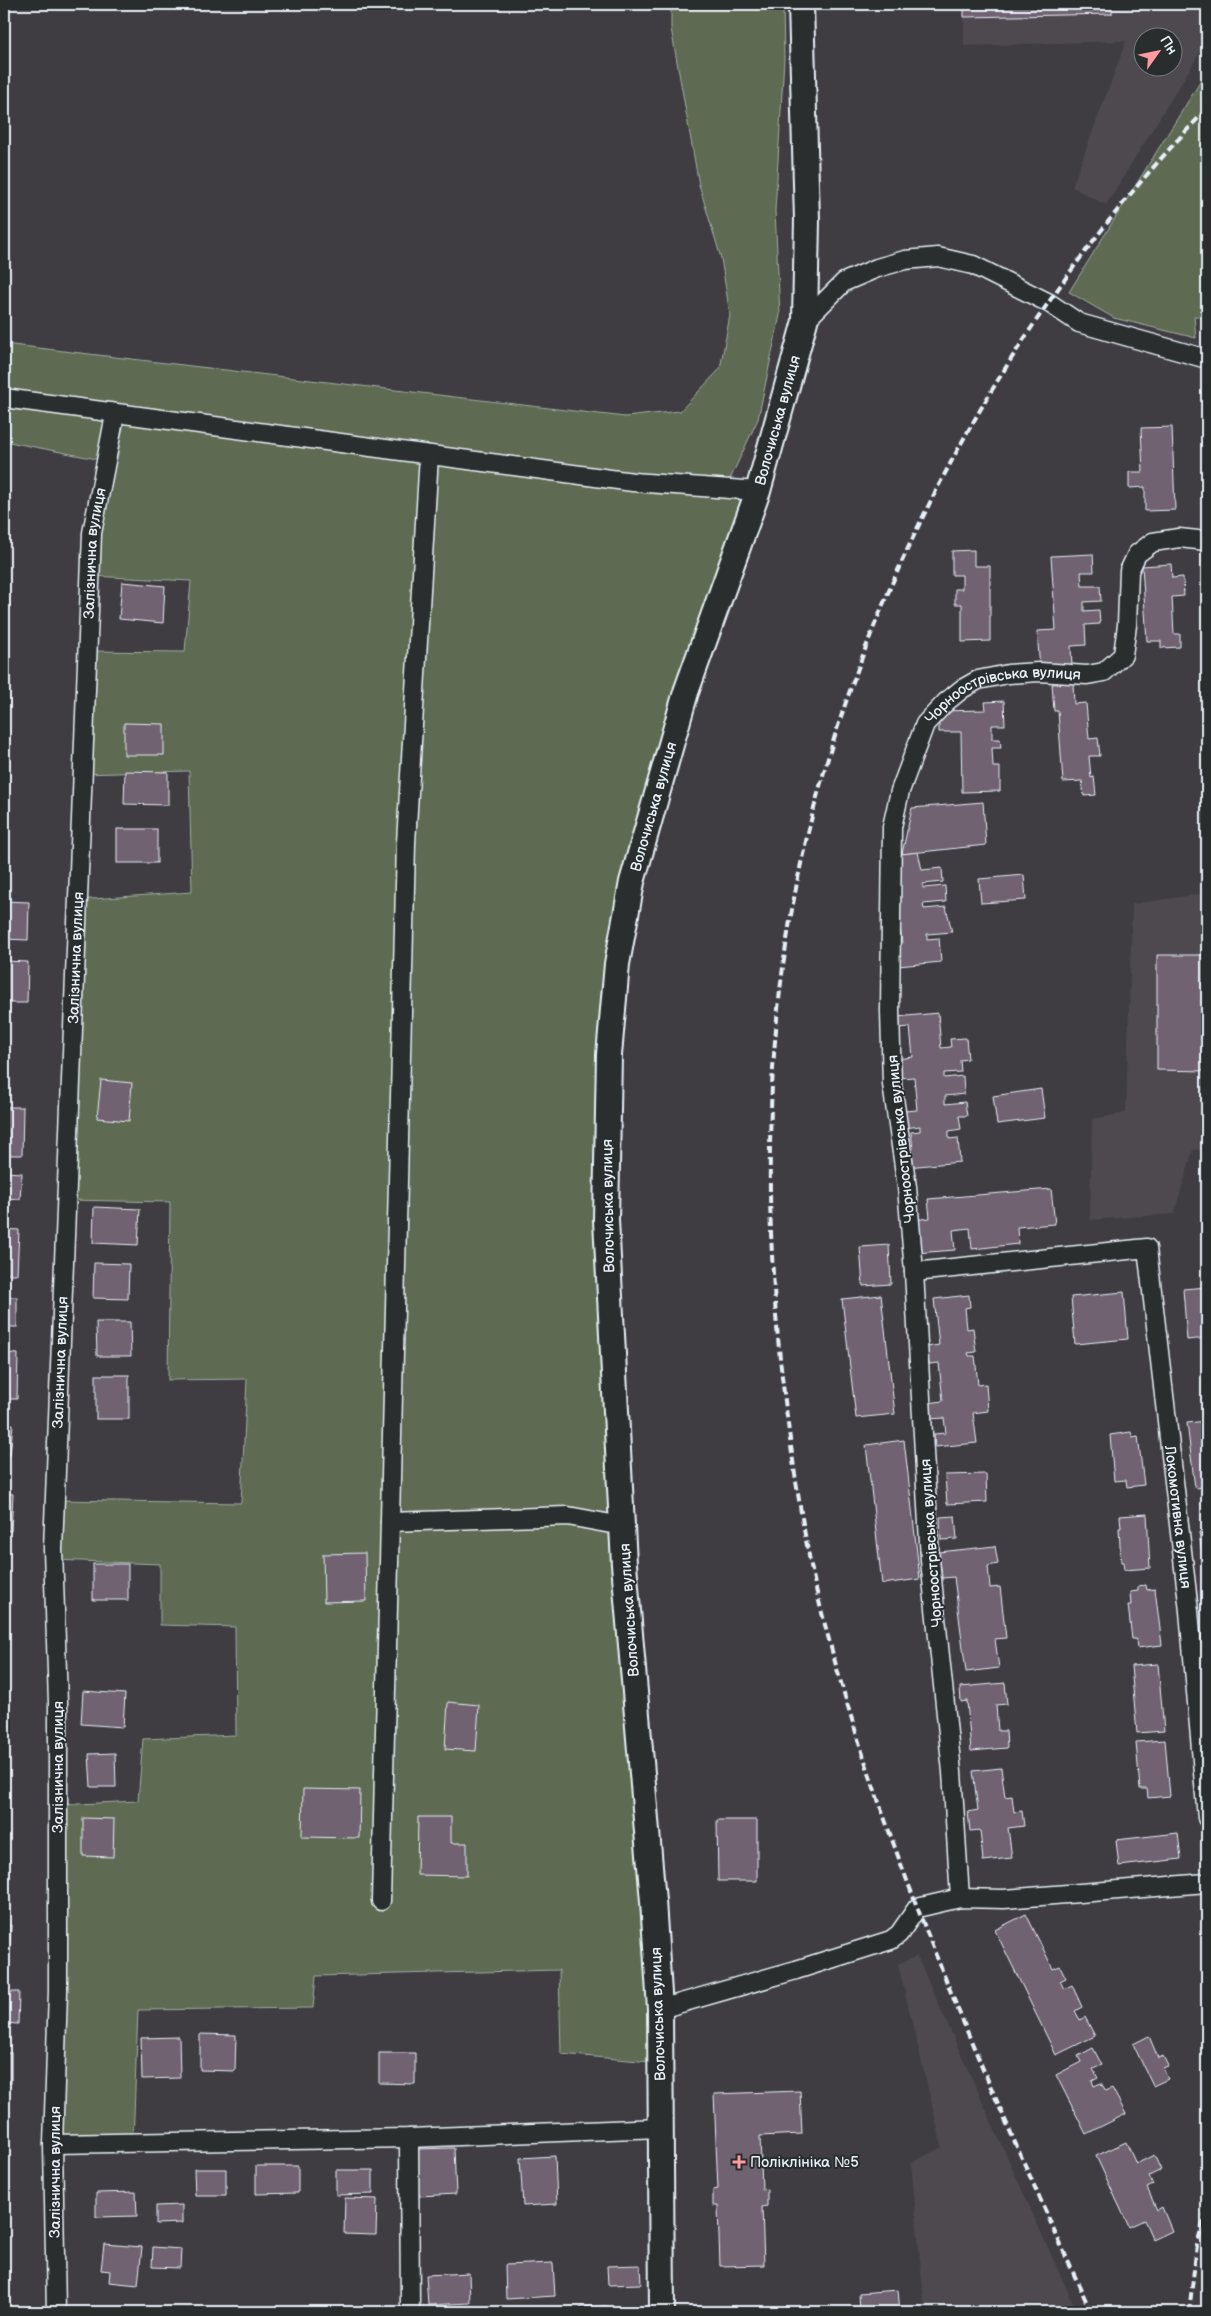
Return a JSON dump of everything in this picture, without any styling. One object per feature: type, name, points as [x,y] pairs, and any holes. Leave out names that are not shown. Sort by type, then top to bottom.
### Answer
[{"type":"main road","name":"Волочиська вулиця","points":[[662,2312],[660,2128],[662,2063],[660,2009],[622,1526],[606,1220],[609,1055],[617,964],[632,882],[684,701],[758,491],[805,321],[807,220],[801,4]]},
{"type":"street","points":[[805,321],[844,282],[877,268],[905,260],[938,257],[973,265],[1049,303],[1080,323],[1207,359]]},
{"type":"street","points":[[4,398],[114,415],[633,482],[758,491]]},
{"type":"street","name":"Залізнична вулиця","points":[[56,2312],[53,2144],[58,1991],[58,1703],[54,1520],[92,533],[114,415]]},
{"type":"street","points":[[381,1901],[406,843],[429,455]]},
{"type":"street","name":"Чорноострівська вулиця","points":[[960,1898],[952,1772],[930,1560],[914,1272],[907,1187],[892,1084],[890,1011],[892,827],[900,791],[912,753],[925,724],[962,689],[978,680],[1039,672],[1087,675],[1104,672],[1122,656],[1127,625],[1129,571],[1137,554],[1153,542],[1179,538],[1207,541]]},
{"type":"street","name":"Локомотивна вулиця","points":[[914,1272],[1147,1248],[1189,1611],[1207,1818]]},
{"type":"street","points":[[390,1522],[568,1516],[622,1526]]},
{"type":"street","points":[[660,2009],[796,1970],[891,1940],[918,1908],[960,1898],[1004,1899],[1207,1883]]},
{"type":"street","points":[[53,2144],[409,2138],[660,2128]]},
{"type":"street","points":[[409,2138],[410,2312]]},
{"type":"shaded area","points":[[964,4],[1207,4],[1207,41],[1106,205],[1072,187],[1126,41],[964,46]]},
{"type":"shaded area","points":[[1207,893],[1207,1149],[1193,1150],[1174,1214],[1090,1220],[1092,1119],[1126,1113],[1132,904]]},
{"type":"shaded area","points":[[917,1956],[1077,2312],[925,2312],[911,2163],[942,2147],[898,1964]]},
{"type":"green space","points":[[671,4],[783,4],[784,59],[775,211],[780,315],[758,419],[726,488],[758,491],[632,882],[606,1220],[662,2063],[561,2054],[559,1970],[316,1976],[313,2008],[138,2010],[133,2142],[53,2144],[58,1805],[138,1801],[143,1739],[236,1735],[235,1627],[160,1625],[160,1564],[53,1560],[54,1500],[241,1503],[247,1379],[168,1380],[170,1202],[66,1200],[77,900],[192,892],[189,771],[82,774],[87,651],[185,652],[191,581],[90,576],[107,461],[4,441],[4,344],[625,417],[680,411],[720,369],[730,315],[721,258],[699,185],[671,28]]},
{"type":"green space","points":[[1207,71],[1207,317],[1194,316],[1196,338],[1114,318],[1069,292]]},
{"type":"building","points":[[964,4],[1112,4],[1112,14],[964,17]]},
{"type":"building","points":[[1172,427],[1175,510],[1145,511],[1145,487],[1129,488],[1129,472],[1143,472],[1141,428]]},
{"type":"building","points":[[974,550],[974,566],[990,566],[990,641],[962,642],[962,604],[955,604],[955,589],[962,589],[962,575],[952,575],[952,551]]},
{"type":"building","points":[[1093,554],[1094,572],[1081,572],[1082,586],[1100,586],[1101,601],[1084,602],[1084,611],[1099,610],[1100,624],[1085,625],[1086,645],[1071,646],[1072,667],[1040,669],[1037,631],[1056,630],[1051,556]]},
{"type":"building","points":[[1171,564],[1172,578],[1183,577],[1184,596],[1172,597],[1174,634],[1180,634],[1180,647],[1161,648],[1161,641],[1147,641],[1142,566]]},
{"type":"building","points":[[122,582],[165,586],[163,623],[119,619]]},
{"type":"building","points":[[1073,683],[1074,704],[1086,703],[1089,739],[1098,738],[1100,756],[1089,756],[1091,778],[1094,777],[1096,795],[1084,796],[1082,781],[1063,782],[1058,711],[1054,711],[1052,684]]},
{"type":"building","points":[[1004,701],[1005,725],[992,725],[992,739],[1000,739],[1001,748],[992,748],[993,767],[1000,767],[1000,791],[962,792],[961,732],[939,732],[939,711],[986,710],[985,702]]},
{"type":"building","points":[[124,723],[164,724],[164,755],[124,755]]},
{"type":"building","points":[[125,771],[168,772],[168,805],[124,804]]},
{"type":"building","points":[[983,802],[986,845],[902,854],[912,808]]},
{"type":"building","points":[[117,829],[157,829],[157,863],[117,863]]},
{"type":"building","points":[[918,852],[922,870],[942,868],[943,882],[923,884],[923,888],[945,886],[946,902],[923,904],[924,909],[946,907],[952,932],[927,934],[927,939],[939,938],[941,962],[898,966],[896,945],[902,944],[894,863],[902,854]]},
{"type":"building","points":[[1024,875],[1026,900],[981,903],[979,879]]},
{"type":"building","points":[[4,901],[29,902],[28,940],[4,939]]},
{"type":"building","points":[[1157,955],[1207,955],[1207,1071],[1157,1070]]},
{"type":"building","points":[[4,961],[28,962],[27,1003],[4,1003]]},
{"type":"building","points":[[938,1013],[941,1048],[951,1047],[950,1039],[966,1038],[968,1059],[960,1060],[961,1072],[944,1073],[944,1078],[963,1076],[964,1094],[945,1096],[945,1104],[965,1102],[967,1116],[959,1116],[961,1129],[949,1131],[949,1139],[958,1138],[960,1162],[907,1167],[906,1150],[913,1149],[911,1132],[920,1131],[920,1126],[905,1128],[904,1111],[917,1110],[914,1077],[899,1078],[897,1059],[913,1057],[910,1027],[898,1028],[897,1017]]},
{"type":"building","points":[[101,1080],[132,1083],[129,1121],[97,1118]]},
{"type":"building","points":[[1041,1089],[1045,1118],[997,1124],[993,1096]]},
{"type":"building","points":[[4,1107],[23,1107],[22,1155],[4,1155]]},
{"type":"building","points":[[4,1172],[22,1173],[20,1199],[4,1198]]},
{"type":"building","points":[[1051,1189],[1055,1224],[1017,1227],[1018,1244],[972,1249],[970,1228],[953,1230],[955,1250],[916,1253],[913,1220],[930,1218],[928,1199]]},
{"type":"building","points":[[94,1207],[140,1209],[138,1245],[93,1243]]},
{"type":"building","points":[[4,1229],[19,1230],[17,1274],[4,1274]]},
{"type":"building","points":[[889,1245],[891,1284],[863,1286],[860,1247]]},
{"type":"building","points":[[94,1263],[129,1264],[128,1299],[93,1298]]},
{"type":"building","points":[[1207,1287],[1207,1338],[1187,1340],[1183,1289]]},
{"type":"building","points":[[1124,1292],[1128,1339],[1075,1344],[1071,1297]]},
{"type":"building","points":[[881,1295],[895,1414],[856,1418],[842,1299]]},
{"type":"building","points":[[969,1295],[970,1307],[965,1308],[967,1329],[973,1328],[976,1352],[968,1353],[969,1356],[975,1356],[978,1385],[986,1384],[988,1411],[973,1413],[977,1443],[935,1447],[934,1434],[946,1433],[944,1418],[929,1419],[928,1403],[943,1401],[939,1363],[929,1364],[927,1347],[939,1345],[934,1299]]},
{"type":"building","points":[[4,1297],[17,1297],[17,1327],[4,1327]]},
{"type":"building","points":[[96,1322],[130,1322],[131,1356],[97,1356]]},
{"type":"building","points":[[4,1353],[18,1354],[17,1399],[4,1399]]},
{"type":"building","points":[[96,1375],[129,1375],[129,1419],[96,1419]]},
{"type":"building","points":[[1207,1421],[1207,1487],[1195,1488],[1187,1423]]},
{"type":"building","points":[[4,1423],[13,1424],[10,1455],[4,1454]]},
{"type":"building","points":[[1131,1432],[1132,1437],[1138,1436],[1144,1485],[1127,1487],[1126,1480],[1114,1481],[1110,1435]]},
{"type":"building","points":[[904,1440],[920,1579],[882,1584],[866,1445]]},
{"type":"building","points":[[986,1474],[987,1502],[947,1504],[945,1475]]},
{"type":"building","points":[[4,1493],[13,1494],[11,1531],[4,1530]]},
{"type":"building","points":[[1147,1514],[1150,1568],[1124,1570],[1123,1562],[1121,1562],[1120,1516]]},
{"type":"building","points":[[955,1516],[957,1539],[941,1540],[940,1517]]},
{"type":"building","points":[[1207,1531],[1207,1587],[1206,1587],[1199,1532]]},
{"type":"building","points":[[4,1537],[6,1537],[6,1571],[4,1571]]},
{"type":"building","points":[[995,1546],[998,1564],[988,1566],[990,1588],[1000,1587],[1006,1638],[995,1639],[999,1668],[966,1672],[954,1577],[942,1578],[939,1552]]},
{"type":"building","points":[[365,1553],[366,1601],[324,1602],[323,1554]]},
{"type":"building","points":[[93,1564],[128,1564],[128,1600],[93,1600]]},
{"type":"building","points":[[1146,1585],[1147,1590],[1155,1589],[1162,1645],[1137,1648],[1136,1639],[1132,1639],[1128,1605],[1131,1605],[1130,1592],[1138,1591],[1138,1586]]},
{"type":"building","points":[[1158,1664],[1164,1731],[1137,1733],[1131,1666]]},
{"type":"building","points":[[1005,1683],[1007,1704],[996,1705],[998,1731],[1006,1731],[1007,1748],[971,1751],[967,1701],[961,1702],[960,1687]]},
{"type":"building","points":[[83,1691],[125,1694],[123,1727],[81,1724]]},
{"type":"building","points":[[448,1702],[479,1705],[476,1751],[445,1749]]},
{"type":"building","points":[[1165,1740],[1170,1796],[1148,1798],[1147,1789],[1140,1789],[1136,1742]]},
{"type":"building","points":[[115,1753],[116,1787],[91,1787],[89,1754]]},
{"type":"building","points":[[1001,1768],[1005,1797],[1012,1796],[1014,1812],[1022,1811],[1024,1826],[1008,1828],[1012,1858],[983,1861],[980,1830],[970,1831],[968,1812],[978,1810],[973,1771]]},
{"type":"building","points":[[303,1789],[360,1790],[359,1838],[302,1837]]},
{"type":"building","points":[[418,1817],[451,1817],[451,1843],[467,1843],[467,1876],[417,1875]]},
{"type":"building","points":[[83,1818],[114,1819],[113,1857],[83,1856]]},
{"type":"building","points":[[717,1820],[757,1820],[757,1881],[718,1881]]},
{"type":"building","points":[[1178,1833],[1181,1859],[1119,1866],[1116,1840]]},
{"type":"building","points":[[4,1860],[9,1860],[6,1899],[4,1899]]},
{"type":"building","points":[[1026,1914],[1053,1969],[1060,1966],[1066,1978],[1060,1981],[1064,1989],[1072,1985],[1082,2007],[1075,2011],[1080,2020],[1085,2017],[1095,2036],[1056,2055],[995,1930]]},
{"type":"building","points":[[4,1925],[11,1925],[9,1965],[4,1965]]},
{"type":"building","points":[[4,1992],[19,1992],[18,2024],[4,2023]]},
{"type":"building","points":[[200,2034],[236,2035],[235,2071],[200,2070]]},
{"type":"building","points":[[1149,2036],[1158,2058],[1163,2056],[1168,2066],[1163,2068],[1168,2079],[1153,2086],[1133,2044]]},
{"type":"building","points":[[179,2037],[180,2078],[142,2079],[141,2038]]},
{"type":"building","points":[[1093,2048],[1102,2065],[1093,2069],[1098,2078],[1092,2081],[1094,2086],[1101,2083],[1106,2091],[1112,2088],[1126,2114],[1086,2134],[1056,2075],[1081,2062],[1078,2056]]},
{"type":"building","points":[[4,2053],[11,2053],[11,2083],[4,2083]]},
{"type":"building","points":[[379,2053],[415,2053],[415,2084],[379,2083]]},
{"type":"building","name":"Поліклініка №5","points":[[800,2091],[802,2134],[760,2136],[762,2190],[767,2189],[767,2206],[762,2207],[764,2265],[720,2266],[718,2206],[713,2206],[713,2190],[718,2189],[714,2094]]},
{"type":"building","points":[[1126,2142],[1136,2164],[1154,2155],[1161,2170],[1149,2176],[1153,2185],[1147,2188],[1157,2210],[1162,2207],[1172,2231],[1153,2240],[1144,2220],[1129,2227],[1096,2156]]},
{"type":"building","points":[[454,2148],[456,2194],[419,2196],[416,2149]]},
{"type":"building","points":[[555,2156],[557,2204],[523,2206],[520,2158]]},
{"type":"building","points":[[256,2166],[298,2166],[298,2193],[256,2194]]},
{"type":"building","points":[[194,2169],[226,2169],[226,2195],[195,2195]]},
{"type":"building","points":[[336,2170],[373,2170],[373,2194],[336,2195]]},
{"type":"building","points":[[136,2192],[137,2216],[96,2217],[96,2193]]},
{"type":"building","points":[[345,2198],[377,2199],[376,2235],[344,2234]]},
{"type":"building","points":[[182,2205],[182,2223],[156,2224],[156,2206]]},
{"type":"building","points":[[104,2244],[142,2247],[138,2285],[109,2282],[110,2271],[101,2270]]},
{"type":"building","points":[[153,2247],[181,2249],[180,2268],[152,2267]]},
{"type":"building","points":[[553,2263],[555,2296],[506,2299],[505,2265]]},
{"type":"building","points":[[640,2265],[641,2284],[608,2285],[607,2266]]},
{"type":"building","points":[[469,2273],[470,2303],[428,2305],[426,2275]]},
{"type":"building","points":[[898,2290],[900,2312],[860,2312],[859,2293]]},
{"type":"building","points":[[607,2306],[607,2312],[580,2312],[580,2307]]},
{"type":"building","points":[[100,2309],[133,2309],[133,2312],[100,2312]]},
{"type":"railway","points":[[1091,2312],[973,2046],[902,1867],[841,1683],[816,1589],[806,1542],[795,1472],[778,1336],[770,1205],[773,1073],[786,943],[798,878],[824,773],[858,669],[900,566],[949,465],[1005,368],[1067,276],[1135,189],[1207,109]]},
{"type":"railway","points":[[1189,2312],[1197,2245],[1207,2210]]},
{"type":"place","name":"Поліклініка №5","points":[[739,2162]]}]
